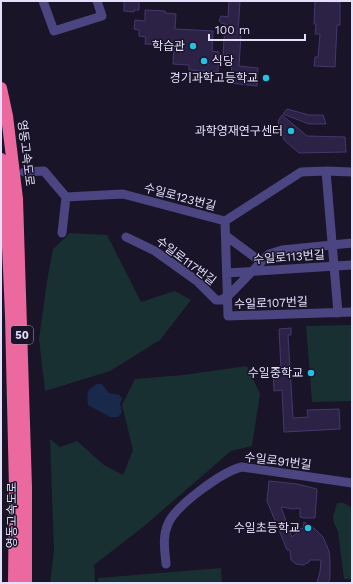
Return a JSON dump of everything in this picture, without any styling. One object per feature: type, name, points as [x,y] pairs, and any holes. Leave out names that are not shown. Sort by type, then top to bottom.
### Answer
[{"type":"highway","name":"영동고속도로","points":[[1,88],[7,116],[18,198],[26,487],[26,583]]},
{"type":"highway","name":"영동고속도로","points":[[1,159],[6,199],[11,316],[15,488],[14,583]]},
{"type":"street","points":[[43,1],[54,31],[102,16],[97,1]]},
{"type":"street","points":[[24,172],[44,171],[66,197],[62,233]]},
{"type":"street","points":[[326,171],[338,313]]},
{"type":"street","name":"수일로123번길","points":[[66,197],[123,194],[225,221],[301,172],[352,172]]},
{"type":"street","name":"수일로107번길","points":[[225,221],[228,316],[352,312]]},
{"type":"street","points":[[226,236],[260,261]]},
{"type":"street","name":"수일로117번길","points":[[126,237],[155,251],[197,281],[216,300],[221,300],[228,296]]},
{"type":"street","points":[[228,296],[252,272],[260,261],[269,254],[352,243]]},
{"type":"street","name":"수일로113번길","points":[[227,273],[352,265]]},
{"type":"street","name":"수일로91번길","points":[[166,564],[164,538],[167,525],[172,515],[219,477],[234,468],[242,467],[352,483]]},
{"type":"green space","points":[[70,233],[107,235],[141,302],[175,291],[191,300],[160,340],[110,371],[45,391],[39,339],[47,282],[53,249]]},
{"type":"green space","points":[[352,325],[352,401],[312,402],[306,326]]},
{"type":"green space","points":[[247,366],[260,394],[252,446],[231,451],[143,527],[94,565],[95,583],[50,583],[54,551],[50,439],[60,447],[77,441],[104,465],[123,475],[133,450],[122,405],[135,379],[183,375]]},
{"type":"green space","points":[[337,503],[344,503],[352,508],[352,579],[344,579],[338,531],[333,517]]},
{"type":"green space","points":[[221,568],[222,583],[98,583],[98,578]]},
{"type":"water","points":[[97,384],[102,384],[109,393],[119,395],[122,398],[120,404],[122,412],[118,417],[110,417],[88,405],[88,392]]},
{"type":"building","points":[[124,1],[139,1],[139,10],[134,10],[134,12],[124,11]]},
{"type":"building","points":[[229,1],[240,1],[238,34],[241,35],[239,66],[258,68],[257,86],[230,83],[233,56],[223,55],[225,24],[219,21],[221,16],[228,17]]},
{"type":"building","points":[[315,1],[340,2],[340,25],[337,25],[335,67],[314,66],[315,57],[318,57],[320,34],[315,34]]},
{"type":"building","points":[[145,10],[165,11],[165,13],[176,14],[175,29],[213,31],[212,51],[219,52],[218,72],[189,70],[189,65],[173,64],[174,45],[145,44],[146,37],[139,36],[139,30],[134,29],[135,20],[145,21]]},
{"type":"building","points":[[287,109],[309,115],[323,115],[326,124],[309,124],[283,114]]},
{"type":"building","name":"과학영재연구센터","points":[[282,115],[307,136],[345,137],[346,152],[299,153],[284,140],[278,121]]},
{"type":"building","points":[[291,328],[291,335],[288,335],[293,418],[308,417],[307,410],[339,409],[340,429],[284,432],[282,390],[274,391],[273,369],[281,369],[279,329]]},
{"type":"building","points":[[269,481],[297,484],[317,489],[315,518],[300,517],[300,508],[293,509],[281,507],[292,537],[301,528],[303,529],[304,522],[315,529],[323,537],[329,551],[330,560],[330,578],[328,583],[317,582],[321,560],[310,560],[303,565],[296,564],[291,560],[290,550],[287,550],[267,501]]},
{"type":"place","name":"학습관","points":[[193,46]]},
{"type":"place","name":"식당","points":[[204,61]]},
{"type":"place","name":"경기과학고등학교","points":[[266,78]]},
{"type":"place","name":"과학영재연구센터","points":[[291,131]]},
{"type":"place","name":"수일중학교","points":[[311,373]]},
{"type":"place","name":"수일초등학교","points":[[308,528]]}]
